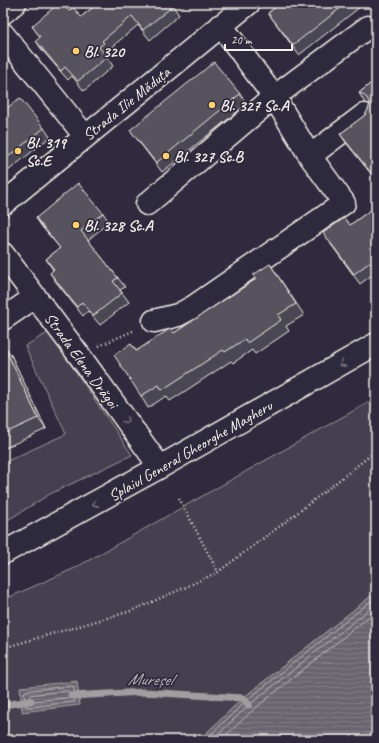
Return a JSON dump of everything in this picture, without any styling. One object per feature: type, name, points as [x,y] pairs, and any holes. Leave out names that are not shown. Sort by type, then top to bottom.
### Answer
[{"type":"street","points":[[3,13],[15,3]]},
{"type":"street","name":"Strada Ilie Măduța","points":[[3,204],[249,3]]},
{"type":"street","points":[[154,321],[178,315],[193,307],[344,202],[310,156],[274,97],[221,25]]},
{"type":"street","points":[[147,204],[274,97],[368,27]]},
{"type":"street","points":[[3,34],[85,136]]},
{"type":"street","points":[[310,156],[364,115]]},
{"type":"street","name":"Strada Elena Drăgoi","points":[[3,254],[79,355],[160,467]]},
{"type":"street","points":[[3,318],[35,297]]},
{"type":"street","name":"Splaiul General Gheorghe Magheru","points":[[3,554],[160,467],[376,344]]},
{"type":"path","points":[[79,355],[154,321]]},
{"type":"path","points":[[3,648],[131,611],[218,572],[296,514],[376,451]]},
{"type":"path","points":[[179,498],[218,572]]},
{"type":"shaded area","points":[[49,332],[132,455],[50,494],[3,523],[3,463],[66,434],[25,346]]},
{"type":"shaded area","points":[[376,398],[376,592],[243,698],[199,740],[3,740],[3,600],[75,568]]},
{"type":"water","points":[[376,592],[376,740],[199,740],[243,698]]},
{"type":"water","points":[[77,681],[80,705],[22,712],[20,687]]},
{"type":"building","points":[[59,3],[62,3],[69,11],[73,7],[81,17],[98,3],[170,3],[173,6],[143,30],[132,16],[102,41],[104,43],[99,47],[107,57],[78,81],[65,67],[61,71],[36,41],[40,37],[32,26]]},
{"type":"building","points":[[281,3],[347,3],[293,45],[268,13]]},
{"type":"building","points":[[214,62],[240,94],[156,163],[130,130]]},
{"type":"building","points":[[376,79],[376,179],[340,134],[365,115],[370,104],[367,98],[359,93]]},
{"type":"building","name":"Bl. 319 Sc.E","points":[[20,98],[44,128],[3,161],[3,111]]},
{"type":"building","points":[[78,183],[103,213],[81,231],[118,278],[113,281],[122,293],[93,316],[82,302],[77,307],[50,273],[54,269],[46,259],[60,248],[36,218]]},
{"type":"building","points":[[376,206],[376,265],[374,267],[370,262],[354,274],[323,233],[344,218],[350,225]]},
{"type":"building","points":[[270,264],[296,304],[278,315],[281,320],[247,343],[245,339],[225,352],[223,350],[162,390],[159,385],[141,396],[114,355],[131,344],[136,351],[171,328],[174,333],[256,279],[253,275]]},
{"type":"building","points":[[3,344],[38,418],[3,434]]},
{"type":"waterway","name":"Mureșel","points":[[71,696],[144,692],[243,698],[249,705]]},
{"type":"waterway","name":"Mureșel","points":[[3,705],[31,701]]},
{"type":"place","name":"Bl. 320","points":[[76,51]]},
{"type":"place","name":"Bl. 327 Sc.A","points":[[212,105]]},
{"type":"place","name":"Bl. 319 Sc.E","points":[[18,151]]},
{"type":"place","name":"Bl. 327 Sc.B","points":[[166,156]]},
{"type":"place","name":"Bl. 328 Sc.A","points":[[76,225]]}]
